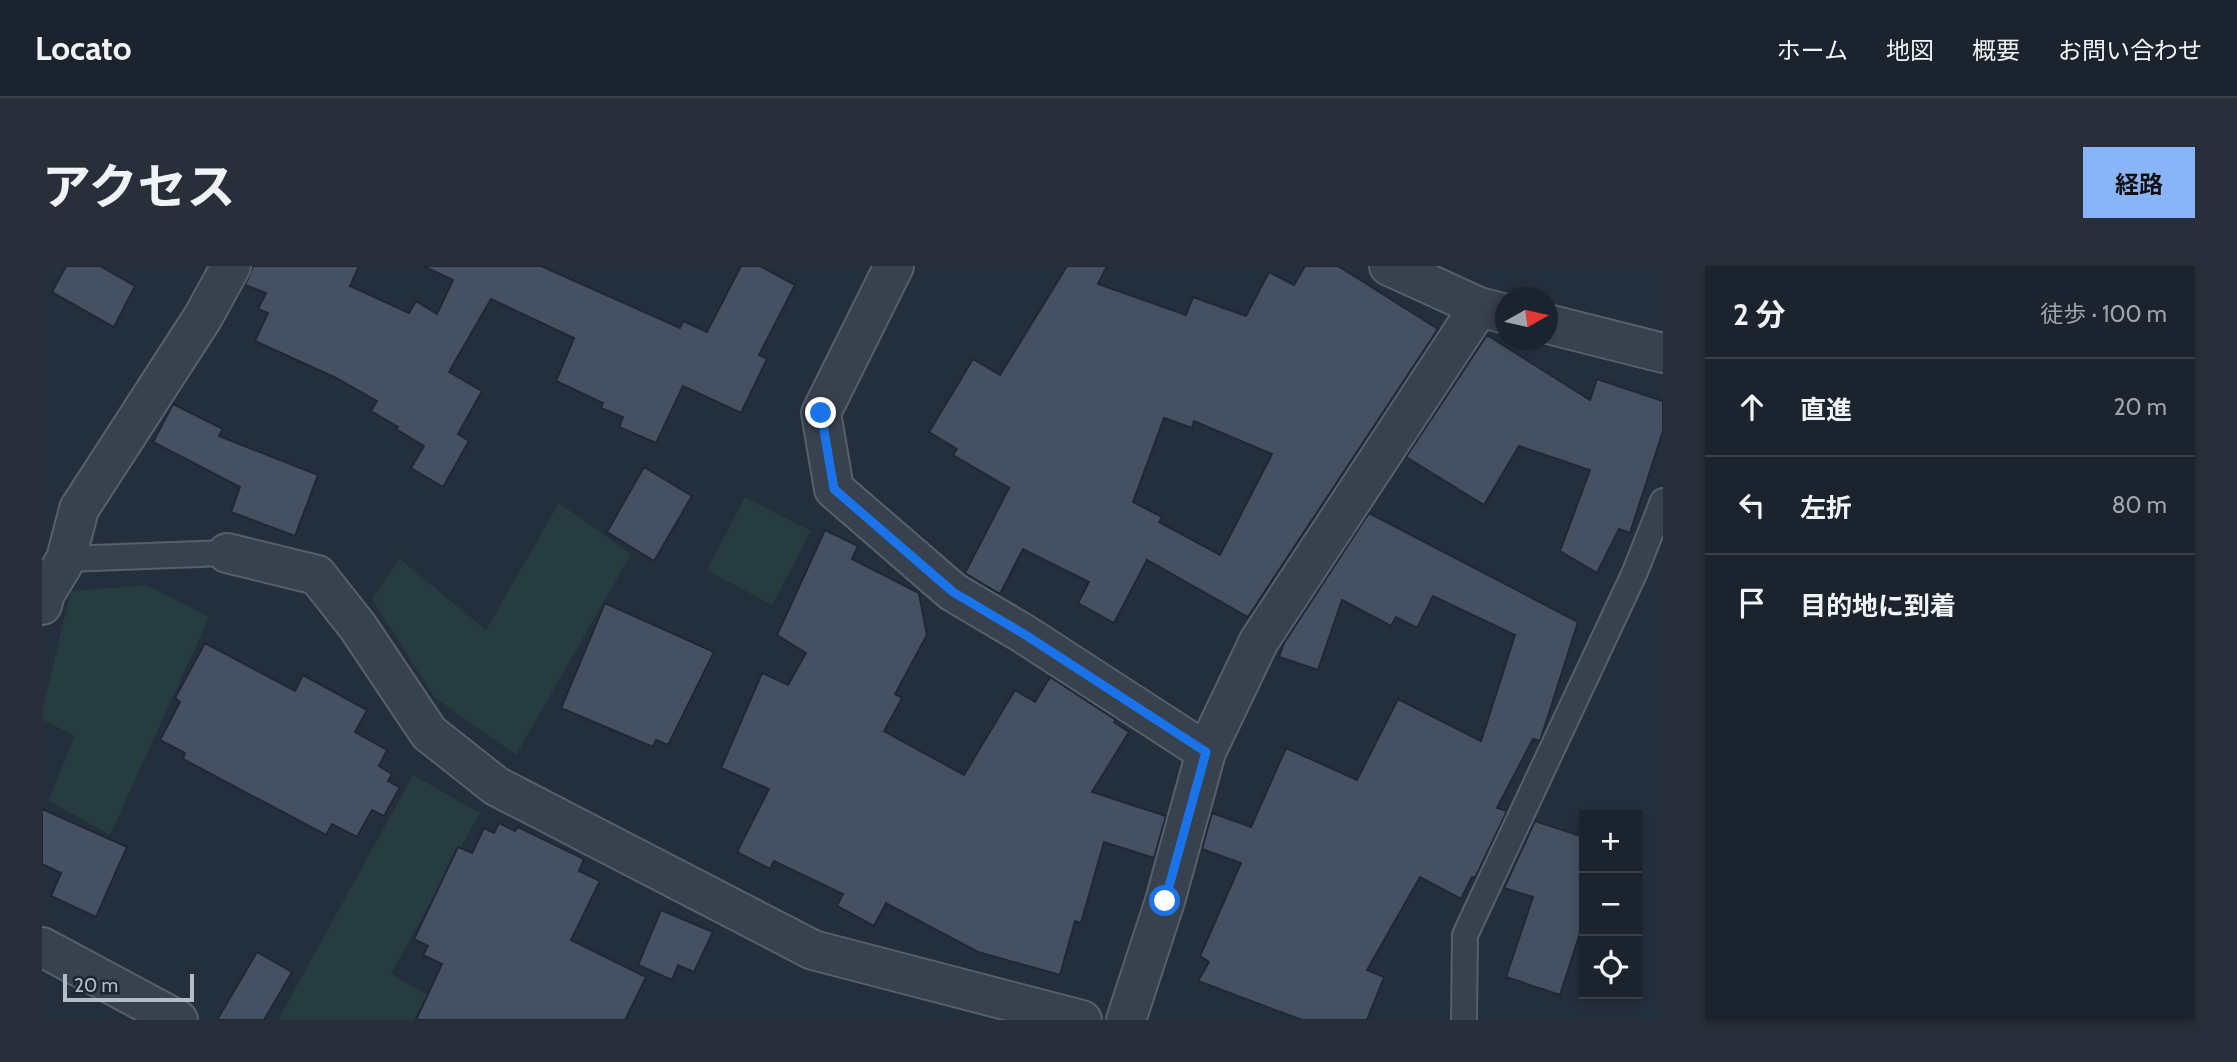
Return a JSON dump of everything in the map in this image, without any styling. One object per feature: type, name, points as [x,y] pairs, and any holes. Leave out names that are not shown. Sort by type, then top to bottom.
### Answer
[{"type":"street","points":[[43,597],[66,559],[79,509],[203,317],[231,266]]},
{"type":"street","points":[[894,266],[821,413],[834,489],[953,592],[1024,634],[1206,752]]},
{"type":"street","points":[[1126,1020],[1165,901],[1206,752],[1259,641],[1492,310],[1389,266]]},
{"type":"street","points":[[1558,327],[1663,354]]},
{"type":"street","points":[[228,553],[317,575],[358,626],[429,733],[496,786],[813,950],[1083,1020]]},
{"type":"street","points":[[42,947],[178,1020]]},
{"type":"lane","points":[[1464,1020],[1465,935],[1635,572],[1663,501]]},
{"type":"lane","points":[[66,559],[228,553]]},
{"type":"green space","points":[[745,497],[811,531],[772,605],[707,570]]},
{"type":"green space","points":[[559,503],[631,554],[516,755],[434,697],[372,599],[400,559],[486,630]]},
{"type":"green space","points":[[147,585],[209,617],[110,835],[48,800],[75,736],[42,719],[42,712],[71,591]]},
{"type":"green space","points":[[413,775],[480,813],[391,974],[428,995],[414,1020],[278,1020]]},
{"type":"building","points":[[66,266],[100,266],[135,286],[114,327],[52,292]]},
{"type":"building","points":[[253,266],[359,266],[350,286],[409,313],[416,301],[437,314],[453,280],[423,266],[541,266],[680,328],[683,321],[707,332],[741,266],[760,266],[795,285],[759,355],[767,359],[741,413],[683,386],[656,443],[619,427],[623,417],[601,408],[603,403],[556,381],[574,338],[491,299],[449,372],[482,391],[458,434],[469,441],[443,487],[411,468],[424,446],[371,411],[377,401],[336,378],[255,341],[268,313],[258,309],[266,293],[245,285]]},
{"type":"building","points":[[1067,266],[1107,266],[1098,284],[1186,315],[1193,297],[1246,316],[1269,272],[1294,285],[1305,266],[1338,266],[1438,329],[1248,617],[1147,560],[1114,623],[1078,603],[1089,582],[1023,549],[1000,594],[965,573],[1009,488],[953,455],[957,449],[929,432],[973,359],[1000,375]],"holes":[[[1164,418],[1192,428],[1194,421],[1272,454],[1220,555],[1159,522],[1162,517],[1133,502]]]},
{"type":"building","points":[[1487,335],[1495,340],[1495,350],[1511,350],[1590,400],[1597,379],[1663,401],[1663,431],[1630,533],[1619,529],[1597,573],[1560,551],[1590,470],[1519,446],[1484,505],[1406,457]]},
{"type":"building","points":[[173,404],[223,429],[219,436],[318,475],[295,536],[231,512],[240,487],[153,442]]},
{"type":"building","points":[[644,467],[692,496],[654,561],[607,532]]},
{"type":"building","points":[[1369,513],[1578,622],[1540,741],[1533,739],[1497,808],[1507,811],[1475,878],[1472,877],[1461,899],[1420,877],[1367,970],[1384,977],[1367,1020],[1302,1020],[1198,981],[1209,962],[1200,956],[1241,863],[1202,849],[1212,813],[1251,827],[1286,748],[1357,780],[1398,699],[1481,741],[1515,635],[1433,596],[1417,628],[1396,617],[1391,626],[1342,600],[1318,670],[1279,657],[1284,643]]},
{"type":"building","points":[[825,530],[858,546],[852,559],[919,593],[927,635],[895,694],[902,698],[884,731],[964,775],[1015,690],[1035,702],[1050,677],[1116,720],[1114,722],[1129,732],[1092,792],[1166,816],[1154,858],[1104,842],[1081,923],[1075,921],[1060,975],[978,952],[886,903],[874,926],[837,906],[843,894],[774,861],[770,869],[737,852],[769,789],[721,768],[762,673],[788,685],[806,653],[777,635]]},
{"type":"building","points":[[605,603],[714,652],[668,745],[656,740],[653,747],[561,708]]},
{"type":"building","points":[[205,643],[295,691],[303,675],[367,710],[355,732],[387,750],[379,766],[392,774],[388,781],[400,787],[384,816],[372,810],[357,837],[332,824],[326,835],[183,759],[185,753],[160,740],[180,702],[175,698]]},
{"type":"building","points":[[42,809],[127,847],[96,917],[51,896],[61,873],[42,864]]},
{"type":"building","points":[[1535,821],[1579,835],[1579,936],[1560,995],[1506,977],[1533,897],[1504,888]]},
{"type":"building","points":[[499,823],[515,831],[518,827],[584,859],[579,871],[600,881],[571,940],[646,977],[625,1020],[416,1020],[442,964],[423,955],[428,946],[414,939],[458,847],[472,853],[484,828],[494,833]]},
{"type":"building","points":[[661,910],[713,932],[694,972],[678,965],[672,980],[638,965]]},
{"type":"building","points":[[257,952],[292,972],[264,1020],[217,1020]]},
{"type":"route","points":[[821,413],[834,489],[953,592],[1024,634],[1206,752],[1165,901]]}]
